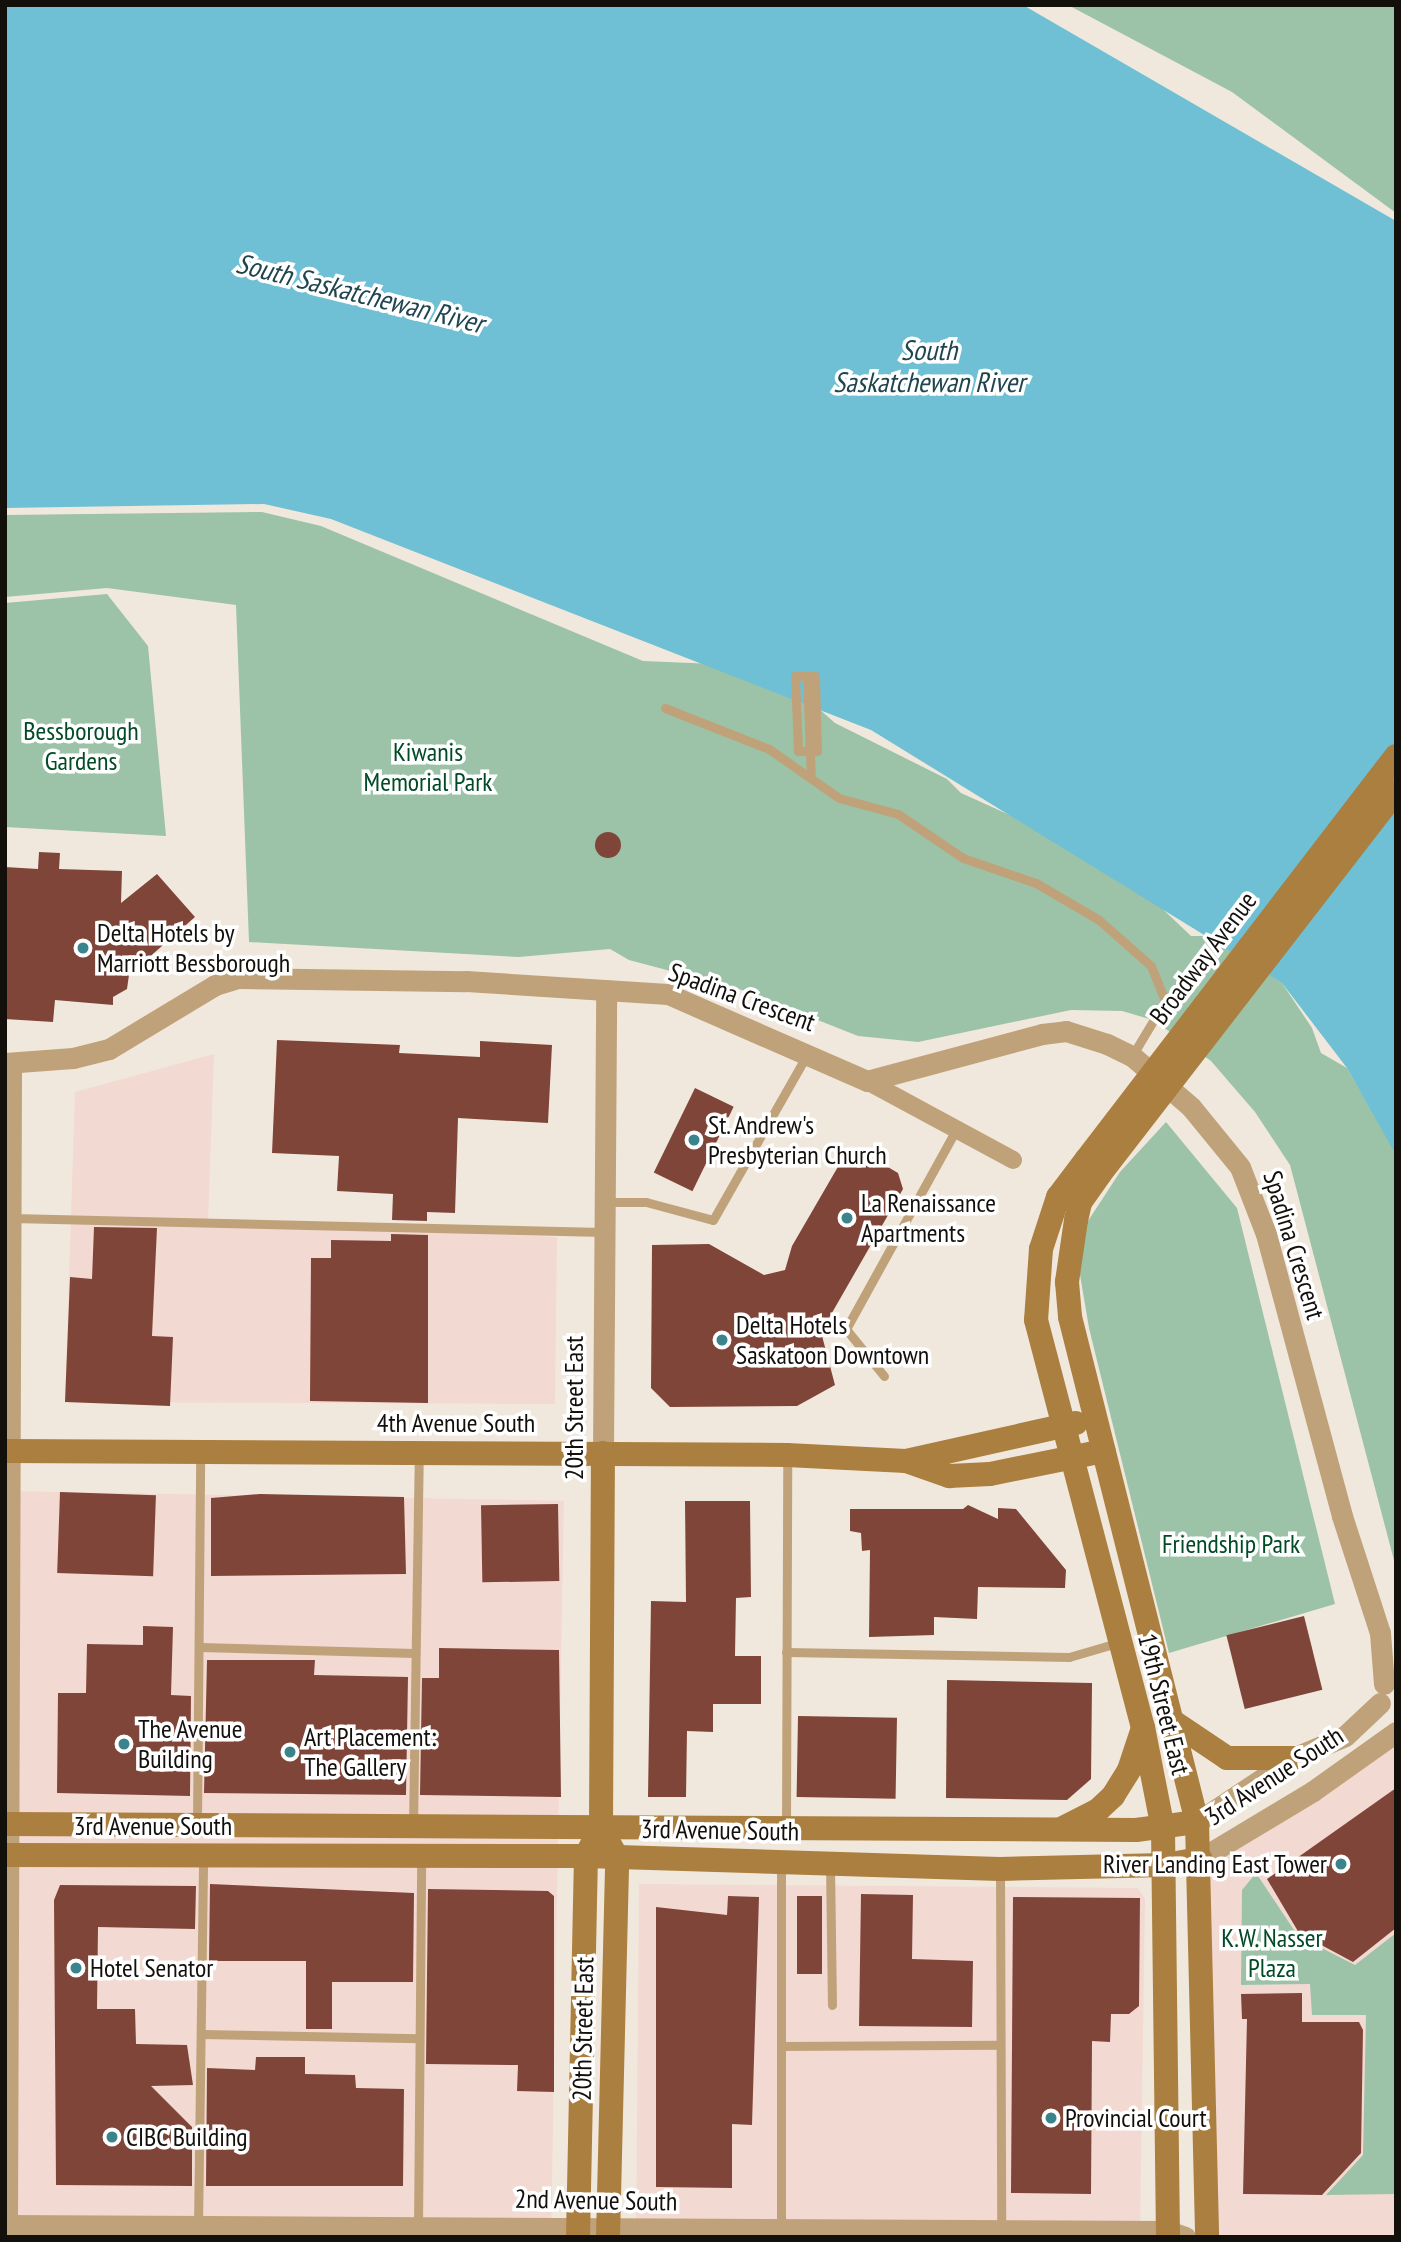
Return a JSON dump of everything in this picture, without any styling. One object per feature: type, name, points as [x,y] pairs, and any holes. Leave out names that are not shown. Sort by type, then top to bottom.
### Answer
[{"type":"main road","name":"Broadway Avenue","points":[[1076,1220],[1093,1167],[1396,755]]},
{"type":"main road","name":"Broadway Avenue","points":[[1058,1197],[1093,1167],[1396,791]]},
{"type":"main road","name":"19th Street East","points":[[1058,1197],[1041,1249],[1037,1320],[1117,1643],[1143,1727],[1163,1829],[1173,2235]]},
{"type":"main road","name":"19th Street East","points":[[1076,1220],[1067,1283],[1070,1317],[1197,1822],[1200,1859],[1207,2237]]},
{"type":"main road","name":"4th Avenue South","points":[[9,1451],[787,1455],[906,1461],[1095,1418]]},
{"type":"main road","name":"4th Avenue South","points":[[906,1461],[949,1476],[1071,1459],[1104,1451]]},
{"type":"main road","name":"20th Street East","points":[[578,2231],[586,1856],[601,1827],[603,1453]]},
{"type":"main road","points":[[1172,1721],[1227,1758],[1293,1758]]},
{"type":"main road","points":[[1057,1830],[1097,1811],[1113,1796],[1129,1770],[1143,1727]]},
{"type":"main road","name":"3rd Avenue South","points":[[8,1824],[786,1826],[1057,1830],[1163,1829],[1197,1822]]},
{"type":"main road","name":"20th Street East","points":[[601,1827],[617,1857],[608,2232]]},
{"type":"main road","name":"3rd Avenue South","points":[[8,1855],[586,1856],[1000,1869],[1165,1865],[1200,1859]]},
{"type":"street","name":"Spadina Crescent","points":[[9,1064],[108,1049],[215,985],[238,978],[466,981],[668,994],[808,1051],[1013,1160]]},
{"type":"street","name":"20th Street East","points":[[603,1453],[606,990]]},
{"type":"street","name":"Spadina Crescent","points":[[867,1080],[1053,1032],[1084,1036],[1132,1056],[1212,1128],[1240,1167],[1266,1234],[1342,1516],[1388,1639],[1386,1686]]},
{"type":"street","points":[[7,2225],[9,1064]]},
{"type":"street","points":[[1386,1686],[1396,1731]]},
{"type":"street","name":"3rd Avenue South","points":[[1197,1822],[1293,1758],[1345,1736],[1386,1686]]},
{"type":"street","name":"3rd Avenue South","points":[[1200,1859],[1313,1791],[1396,1731]]},
{"type":"street","name":"2nd Avenue South","points":[[7,2225],[418,2227],[608,2232],[781,2229],[1173,2235]]},
{"type":"lane","points":[[795,676],[815,676],[817,751],[809,751],[798,751],[795,676]]},
{"type":"lane","points":[[665,708],[769,749],[839,798],[898,814],[963,858],[1036,883],[1099,920],[1151,966],[1165,1001],[1132,1056]]},
{"type":"lane","points":[[809,751],[811,778]]},
{"type":"lane","points":[[606,1202],[646,1202],[713,1220],[808,1051]]},
{"type":"lane","points":[[884,1376],[846,1329],[956,1130]]},
{"type":"lane","points":[[9,1218],[605,1232]]},
{"type":"lane","points":[[197,1825],[200,1452]]},
{"type":"lane","points":[[412,1826],[419,1453]]},
{"type":"lane","points":[[786,1826],[787,1455]]},
{"type":"lane","points":[[786,1652],[1069,1657],[1117,1643]]},
{"type":"lane","points":[[200,1647],[414,1653]]},
{"type":"lane","points":[[198,2225],[203,1856]]},
{"type":"lane","points":[[418,2227],[421,1856]]},
{"type":"lane","points":[[781,1861],[781,2229]]},
{"type":"lane","points":[[830,1862],[832,2005]]},
{"type":"lane","points":[[1000,1869],[1001,2231]]},
{"type":"lane","points":[[202,2035],[419,2038]]},
{"type":"lane","points":[[781,2046],[1000,2045]]},
{"type":"shaded area","points":[[214,1054],[208,1222],[557,1237],[555,1404],[65,1402],[75,1092]]},
{"type":"shaded area","points":[[5,1491],[564,1501],[551,2237],[5,2237]]},
{"type":"shaded area","points":[[1396,1732],[1396,2237],[1207,2237],[1200,1859]]},
{"type":"shaded area","points":[[639,1884],[1138,1888],[1145,1899],[1140,2237],[636,2237]]},
{"type":"green space","points":[[1068,5],[1396,5],[1396,213],[1232,92]]},
{"type":"green space","name":"Kiwanis Memorial Park","points":[[262,512],[321,526],[643,661],[715,664],[818,708],[835,723],[947,779],[961,793],[1065,840],[1148,895],[1191,936],[1211,936],[1282,983],[1312,1028],[1321,1053],[1347,1068],[1396,1153],[1396,1568],[1290,1165],[1255,1112],[1211,1061],[1153,1020],[1122,1011],[1071,1010],[918,1042],[858,1036],[742,990],[629,960],[610,949],[519,957],[249,942],[236,605],[107,588],[5,597],[5,515]]},
{"type":"green space","name":"Bessborough Gardens","points":[[107,594],[148,646],[166,836],[5,827],[5,603]]},
{"type":"green space","name":"Friendship Park","points":[[1166,1122],[1237,1208],[1335,1604],[1169,1653],[1089,1328],[1079,1269],[1086,1224],[1120,1172]]},
{"type":"green space","name":"K.W. Nasser Plaza","points":[[1256,1873],[1298,1936],[1355,1965],[1396,1933],[1396,2194],[1326,2195],[1363,2155],[1366,2015],[1312,2015],[1310,1984],[1241,1985],[1242,1890]]},
{"type":"water","name":"South Saskatchewan River","points":[[5,5],[1023,5],[1396,221],[1396,1155],[1347,1068],[1282,983],[871,730],[331,519],[264,504],[5,508]]},
{"type":"building","points":[[608,832],[617,836],[621,845],[617,854],[608,858],[599,854],[595,845],[599,836]]},
{"type":"building","name":"Delta Hotels by Marriott Bessborough","points":[[39,852],[60,853],[59,869],[122,871],[121,903],[157,874],[195,917],[129,975],[127,989],[113,997],[113,1005],[55,1000],[53,1022],[5,1019],[5,867],[38,869]]},
{"type":"building","points":[[277,1040],[400,1045],[399,1053],[480,1057],[480,1041],[552,1045],[548,1123],[458,1118],[455,1213],[427,1212],[427,1221],[392,1220],[393,1194],[337,1191],[339,1156],[272,1153]]},
{"type":"building","name":"St. Andrew's Presbyterian Church","points":[[695,1088],[734,1107],[692,1191],[654,1172]]},
{"type":"building","points":[[866,1154],[898,1173],[903,1189],[821,1332],[835,1385],[797,1406],[670,1407],[651,1388],[652,1245],[709,1244],[764,1275],[785,1270],[792,1246],[839,1165]]},
{"type":"building","points":[[94,1227],[157,1228],[152,1336],[173,1337],[170,1406],[65,1402],[70,1277],[92,1279]]},
{"type":"building","points":[[391,1234],[428,1235],[428,1403],[310,1401],[311,1258],[331,1258],[331,1240],[391,1241]]},
{"type":"building","points":[[60,1492],[156,1495],[153,1576],[57,1573]]},
{"type":"building","points":[[260,1494],[404,1497],[406,1574],[211,1576],[211,1498]]},
{"type":"building","points":[[685,1501],[750,1501],[751,1597],[736,1598],[735,1656],[761,1656],[761,1704],[713,1704],[713,1732],[687,1731],[686,1797],[648,1797],[651,1601],[686,1602]]},
{"type":"building","points":[[558,1504],[559,1581],[482,1582],[481,1505]]},
{"type":"building","points":[[968,1505],[998,1519],[998,1508],[1016,1509],[1066,1570],[1065,1588],[978,1587],[977,1619],[934,1617],[934,1635],[869,1637],[870,1550],[862,1551],[861,1533],[850,1531],[850,1509],[963,1509]]},
{"type":"building","points":[[1304,1616],[1322,1690],[1245,1709],[1226,1635]]},
{"type":"building","name":"The Avenue Building","points":[[143,1626],[173,1627],[171,1695],[191,1696],[190,1796],[57,1793],[58,1693],[86,1693],[87,1644],[143,1645]]},
{"type":"building","points":[[439,1648],[559,1650],[561,1797],[420,1795],[422,1678],[439,1678]]},
{"type":"building","points":[[207,1660],[315,1660],[314,1675],[408,1677],[406,1795],[204,1793]]},
{"type":"building","points":[[947,1680],[1092,1683],[1091,1779],[1067,1800],[946,1798]]},
{"type":"building","points":[[798,1716],[897,1718],[896,1799],[797,1797]]},
{"type":"building","name":"River Landing East Tower","points":[[1396,1788],[1396,1928],[1353,1962],[1299,1933],[1267,1879]]},
{"type":"building","points":[[210,1884],[414,1893],[413,1982],[332,1982],[332,2029],[306,2029],[306,1961],[209,1961]]},
{"type":"building","points":[[60,1885],[196,1886],[195,1929],[98,1927],[97,2009],[135,2009],[136,2044],[187,2045],[193,2085],[151,2086],[192,2127],[192,2186],[56,2185],[54,1900]]},
{"type":"building","points":[[428,1889],[548,1891],[554,1896],[554,2092],[517,2091],[518,2065],[426,2064]]},
{"type":"building","points":[[861,1894],[913,1895],[912,1959],[973,1961],[972,2027],[859,2026]]},
{"type":"building","points":[[728,1896],[759,1897],[752,2125],[732,2124],[732,2188],[656,2187],[656,1907],[727,1915]]},
{"type":"building","points":[[797,1896],[822,1896],[822,1974],[797,1974]]},
{"type":"building","points":[[1013,1897],[1140,1898],[1139,2006],[1129,2014],[1111,2014],[1110,2042],[1092,2041],[1091,2194],[1011,2193]]},
{"type":"building","points":[[1302,1993],[1302,2022],[1359,2022],[1363,2030],[1361,2153],[1322,2195],[1243,2194],[1247,2019],[1242,2019],[1241,1994]]},
{"type":"building","points":[[256,2057],[305,2057],[305,2074],[355,2075],[356,2088],[404,2089],[403,2186],[206,2186],[207,2068],[255,2070]]},
{"type":"place","name":"Delta Hotels by Marriott Bessborough","points":[[83,948]]},
{"type":"place","name":"St. Andrew's Presbyterian Church","points":[[694,1140]]},
{"type":"place","name":"La Renaissance Apartments","points":[[847,1218]]},
{"type":"place","name":"Delta Hotels Saskatoon Downtown","points":[[722,1340]]},
{"type":"place","name":"The Avenue Building","points":[[124,1744]]},
{"type":"place","name":"Art Placement: The Gallery","points":[[290,1752]]},
{"type":"place","name":"River Landing East Tower","points":[[1341,1864]]},
{"type":"place","name":"Hotel Senator","points":[[76,1968]]},
{"type":"place","name":"Provincial Court","points":[[1051,2118]]},
{"type":"place","name":"CIBC Building","points":[[112,2137]]}]
